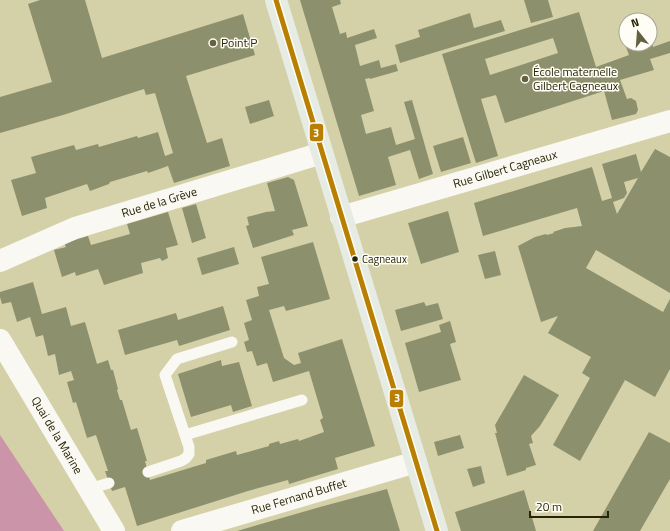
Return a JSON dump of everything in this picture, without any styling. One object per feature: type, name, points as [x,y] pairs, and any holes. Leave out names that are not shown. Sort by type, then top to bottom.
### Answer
[{"type":"main road","points":[[276,0],[437,531]]},
{"type":"street","name":"Rue Gilbert Cagneaux","points":[[341,217],[670,121]]},
{"type":"street","name":"Rue de la Grève","points":[[0,261],[75,228],[322,153]]},
{"type":"street","name":"Quai de la Marine","points":[[0,340],[99,486],[114,531]]},
{"type":"street","name":"Rue Fernand Buffet","points":[[182,531],[416,462]]},
{"type":"lane","points":[[148,472],[181,461],[189,454],[189,447],[165,375],[176,359],[232,342]]},
{"type":"lane","points":[[185,435],[302,400]]},
{"type":"shaded area","points":[[0,435],[64,531],[0,531]]},
{"type":"building","points":[[40,0],[85,0],[102,58],[243,14],[255,55],[186,76],[207,143],[222,138],[230,166],[174,183],[168,166],[148,173],[147,171],[110,182],[109,184],[90,191],[87,184],[45,198],[47,208],[22,216],[11,180],[36,173],[31,157],[74,145],[76,150],[98,144],[99,147],[137,136],[138,138],[158,132],[165,156],[173,153],[155,93],[146,95],[144,89],[0,133],[0,97],[52,82],[28,4]]},
{"type":"building","points":[[300,0],[340,0],[341,4],[332,7],[340,34],[346,32],[347,38],[374,29],[377,38],[355,45],[360,66],[379,60],[381,68],[396,64],[398,71],[365,79],[374,111],[361,115],[366,134],[391,127],[396,145],[415,139],[404,102],[412,100],[433,174],[419,179],[410,150],[388,157],[396,185],[359,196]]},
{"type":"building","points":[[524,0],[548,0],[553,17],[531,23]]},
{"type":"building","name":"École maternelle Gilbert Cagneaux","points":[[579,12],[596,67],[629,55],[628,52],[658,52],[658,45],[670,41],[670,53],[650,59],[654,70],[620,80],[627,99],[631,98],[636,101],[638,110],[636,114],[612,120],[604,91],[505,123],[496,95],[481,99],[498,156],[476,163],[442,54]],"holes":[[[553,38],[558,53],[490,75],[485,59]]]},
{"type":"building","points":[[470,13],[474,28],[501,20],[505,31],[400,63],[395,45],[420,37],[418,30]]},
{"type":"building","points":[[269,100],[274,116],[250,124],[245,107]]},
{"type":"building","points":[[463,137],[471,163],[441,172],[433,146]]},
{"type":"building","points":[[655,149],[670,157],[670,293],[596,250],[586,268],[663,312],[670,299],[670,369],[655,397],[625,380],[580,461],[553,445],[590,378],[582,373],[591,357],[548,333],[558,316],[541,322],[518,246],[535,237],[554,233],[553,232],[565,228],[582,226],[577,208],[483,236],[474,203],[592,167],[602,201],[612,198],[602,164],[636,154],[641,172]],"holes":[[[638,178],[617,214],[613,202],[624,198],[627,193],[624,182]]]},
{"type":"building","points":[[288,177],[294,180],[308,226],[292,230],[294,235],[253,248],[246,226],[249,225],[247,217],[275,211],[267,183]]},
{"type":"building","points":[[196,204],[206,238],[192,243],[182,208]]},
{"type":"building","points":[[448,211],[459,252],[421,264],[408,223]]},
{"type":"building","points":[[168,212],[178,245],[166,248],[168,258],[162,261],[160,258],[141,263],[143,273],[104,285],[98,269],[76,276],[75,272],[62,277],[54,250],[66,247],[64,243],[88,236],[91,245],[130,234],[127,224]]},
{"type":"building","points":[[313,242],[330,299],[286,311],[284,306],[269,310],[284,358],[294,365],[301,363],[298,353],[342,339],[375,446],[335,458],[338,469],[289,484],[288,480],[248,491],[137,526],[125,487],[112,491],[105,471],[108,471],[96,435],[87,438],[76,402],[73,403],[67,382],[74,380],[71,371],[59,375],[55,354],[48,356],[43,335],[36,337],[30,317],[17,322],[11,302],[2,304],[0,292],[33,282],[42,314],[66,307],[71,326],[85,322],[97,364],[108,360],[111,370],[113,370],[120,400],[122,400],[131,430],[137,428],[147,461],[145,461],[150,480],[206,463],[206,460],[236,451],[237,455],[269,446],[269,444],[279,441],[280,444],[298,439],[299,441],[324,432],[320,420],[323,418],[309,371],[273,382],[267,363],[257,366],[252,351],[247,352],[244,342],[249,340],[244,323],[252,320],[246,300],[259,296],[257,287],[269,284],[261,257]]},
{"type":"building","points":[[234,247],[239,264],[202,275],[197,258]]},
{"type":"building","points":[[495,251],[501,275],[485,279],[478,255]]},
{"type":"building","points":[[424,302],[426,306],[438,303],[443,319],[401,331],[395,310]]},
{"type":"building","points":[[223,306],[230,330],[179,346],[177,340],[125,355],[118,330],[176,313],[178,320]]},
{"type":"building","points":[[450,321],[456,342],[450,344],[461,380],[419,392],[405,343],[441,332],[439,325]]},
{"type":"building","points":[[221,360],[222,366],[239,362],[252,406],[233,412],[231,405],[191,417],[178,374]]},
{"type":"building","points":[[524,375],[559,395],[540,426],[531,436],[533,443],[529,444],[536,465],[507,476],[495,433],[497,433],[495,425]]},
{"type":"building","points":[[649,432],[670,443],[670,479],[640,531],[593,531]]},
{"type":"building","points":[[460,435],[464,448],[438,456],[434,442]]},
{"type":"building","points":[[481,466],[485,483],[473,487],[467,469]]},
{"type":"building","points":[[387,489],[400,531],[237,531],[320,507]]},
{"type":"building","points":[[524,490],[536,531],[461,531],[455,512]]},
{"type":"transit line","name":"3","points":[[276,0],[437,531]]},
{"type":"place","name":"Point P","points":[[213,43]]},
{"type":"place","name":"École maternelle Gilbert Cagneaux","points":[[525,79]]},
{"type":"place","name":"Cagneaux","points":[[355,259]]}]
